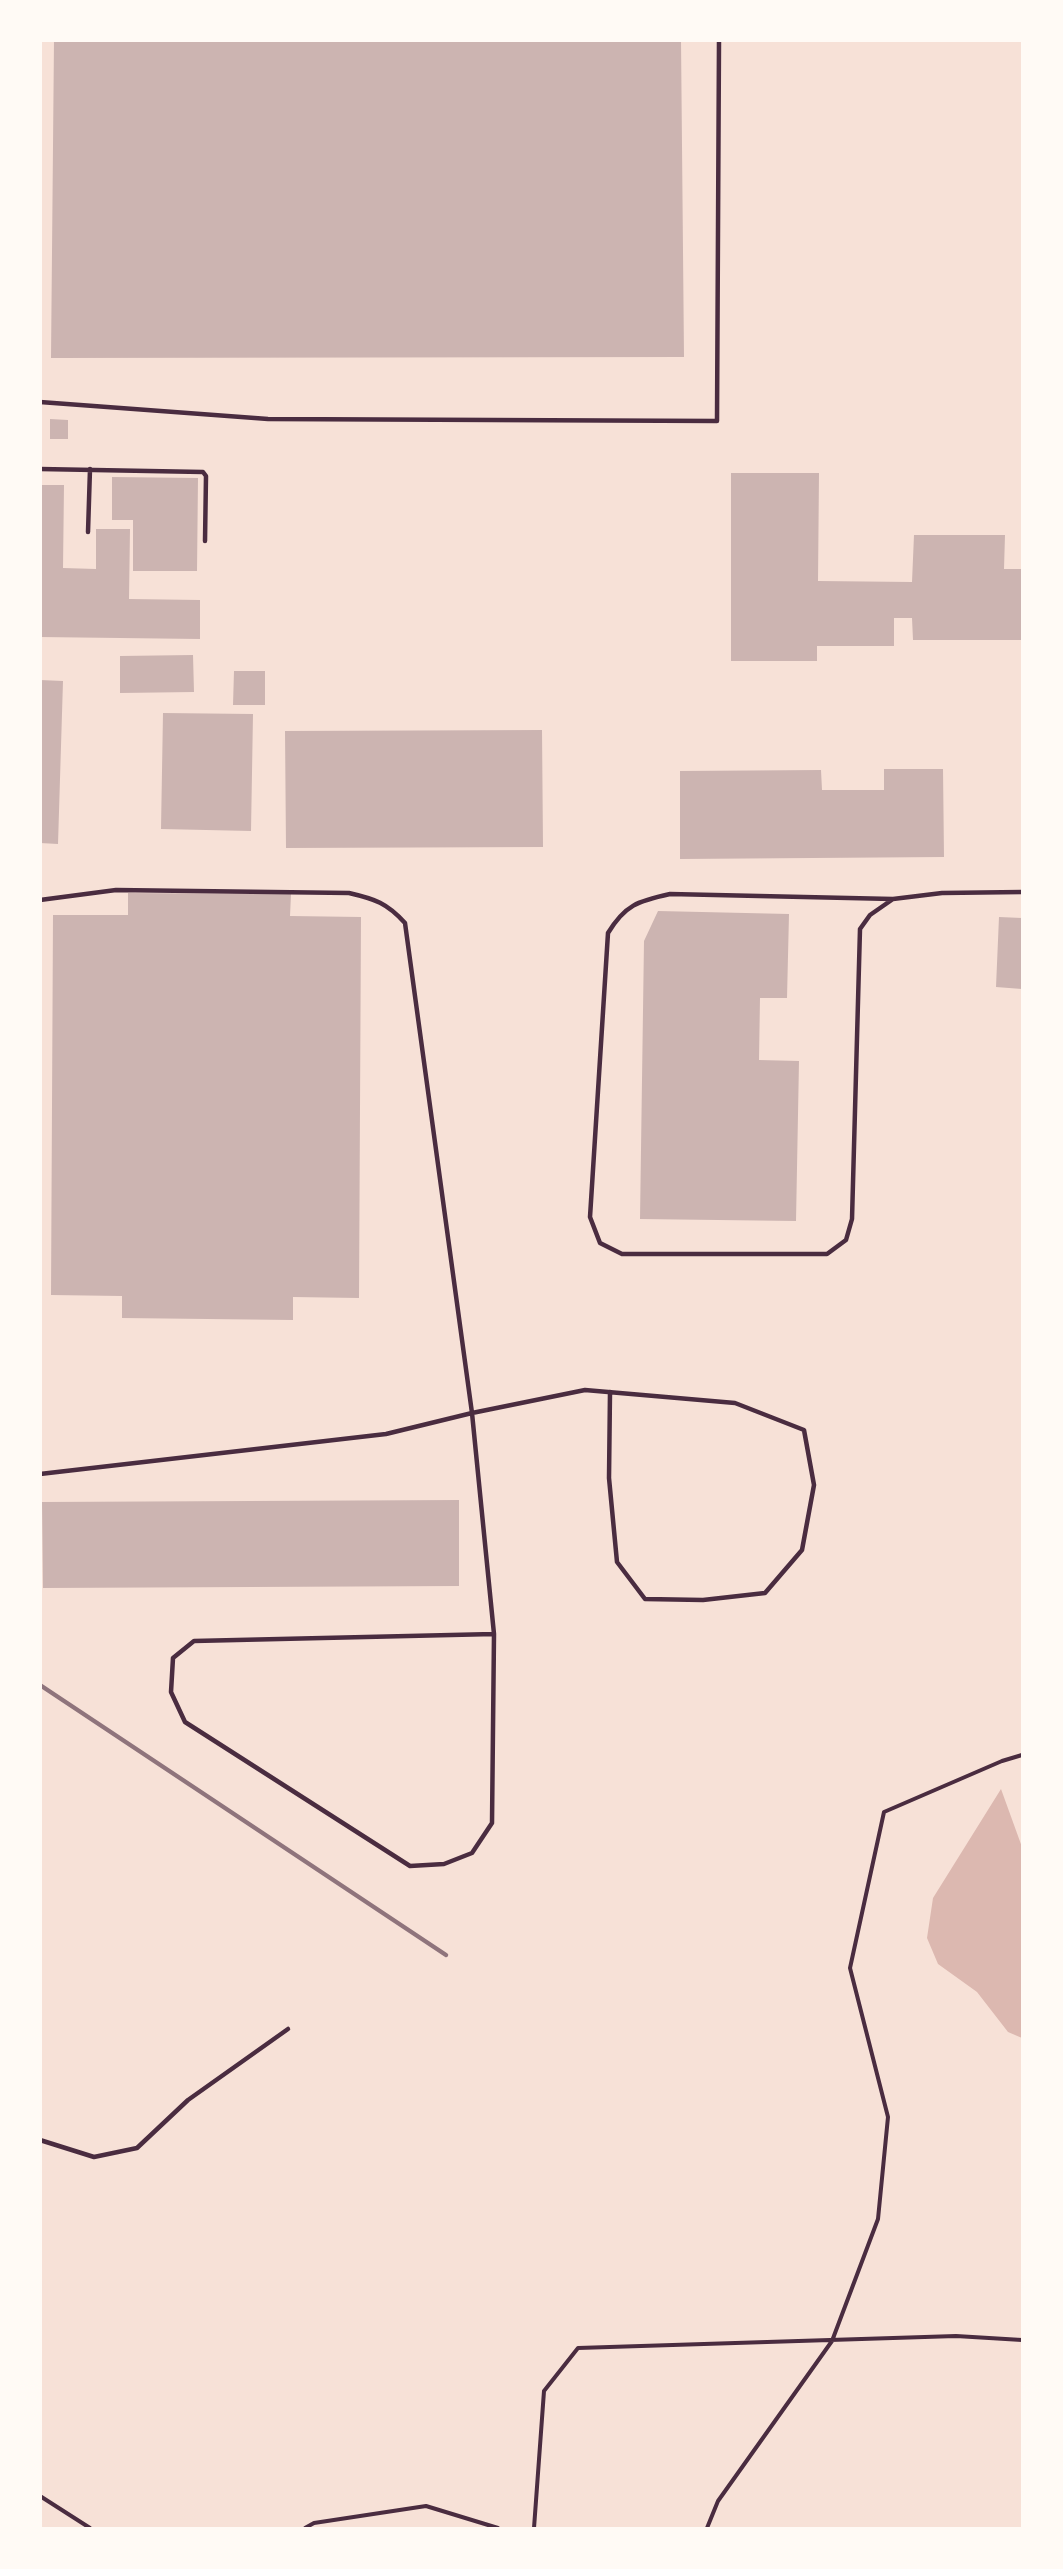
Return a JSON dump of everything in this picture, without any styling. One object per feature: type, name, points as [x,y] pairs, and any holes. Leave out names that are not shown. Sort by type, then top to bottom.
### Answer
[{"type":"lane","points":[[40,402],[268,418],[717,421],[718,40]]},
{"type":"lane","points":[[40,469],[203,472],[206,476],[205,541]]},
{"type":"lane","points":[[88,532],[90,469]]},
{"type":"lane","points":[[40,900],[116,890],[349,893],[390,906],[405,923],[472,1413],[494,1634],[492,1823],[472,1853],[444,1864],[410,1866],[185,1722],[171,1692],[173,1658],[194,1641],[494,1634]]},
{"type":"lane","points":[[893,899],[870,915],[860,929],[852,1219],[846,1240],[827,1254],[622,1254],[600,1244],[590,1217],[608,933],[620,914],[645,899],[669,894],[893,899],[942,893],[1023,892]]},
{"type":"lane","points":[[40,1474],[386,1434],[472,1413],[585,1390],[610,1392],[735,1402],[804,1430],[814,1485],[802,1550],[765,1593],[703,1600],[645,1599],[617,1562],[609,1478],[610,1392]]},
{"type":"lane","points":[[40,2140],[93,2157],[137,2148],[188,2100],[288,2029]]},
{"type":"path","points":[[707,2529],[718,2501],[832,2341],[878,2219],[888,2117],[850,1968],[884,1812],[1002,1761],[1023,1755]]},
{"type":"path","points":[[534,2529],[544,2391],[578,2348],[956,2336],[1023,2340]]},
{"type":"path","points":[[40,2496],[90,2529]]},
{"type":"path","points":[[305,2529],[314,2523],[426,2506],[498,2529]]},
{"type":"shaded area","points":[[1001,1789],[1022,1847],[1022,2038],[1008,2032],[977,1992],[938,1964],[927,1938],[933,1898]]},
{"type":"building","points":[[54,40],[681,40],[684,357],[51,358]]},
{"type":"building","points":[[50,419],[68,420],[68,439],[50,439]]},
{"type":"building","points":[[731,473],[819,473],[818,581],[912,582],[914,535],[1005,535],[1004,569],[1022,569],[1022,640],[913,640],[912,618],[894,618],[894,646],[817,646],[817,661],[731,661]]},
{"type":"building","points":[[112,477],[198,478],[197,571],[133,571],[133,520],[112,520]]},
{"type":"building","points":[[40,485],[64,485],[63,568],[96,569],[96,529],[130,529],[129,599],[200,600],[200,639],[40,637]]},
{"type":"building","points":[[193,655],[194,692],[120,693],[120,656]]},
{"type":"building","points":[[234,671],[265,671],[265,705],[233,705]]},
{"type":"building","points":[[40,680],[63,681],[58,844],[40,843]]},
{"type":"building","points":[[163,713],[253,714],[251,831],[161,829]]},
{"type":"building","points":[[542,730],[543,847],[286,848],[285,731]]},
{"type":"building","points":[[884,769],[943,769],[944,857],[680,859],[680,771],[821,770],[822,790],[884,790]]},
{"type":"building","points":[[128,893],[291,894],[290,916],[361,917],[359,1298],[293,1297],[293,1320],[122,1318],[122,1296],[51,1295],[53,915],[128,915]]},
{"type":"building","points":[[658,911],[789,914],[787,998],[760,998],[759,1060],[799,1061],[796,1221],[640,1219],[644,941]]},
{"type":"building","points":[[999,917],[1022,918],[1022,989],[996,987]]},
{"type":"building","points":[[459,1500],[459,1586],[43,1588],[42,1502]]},
{"type":"railway","points":[[40,1685],[446,1955]]}]
